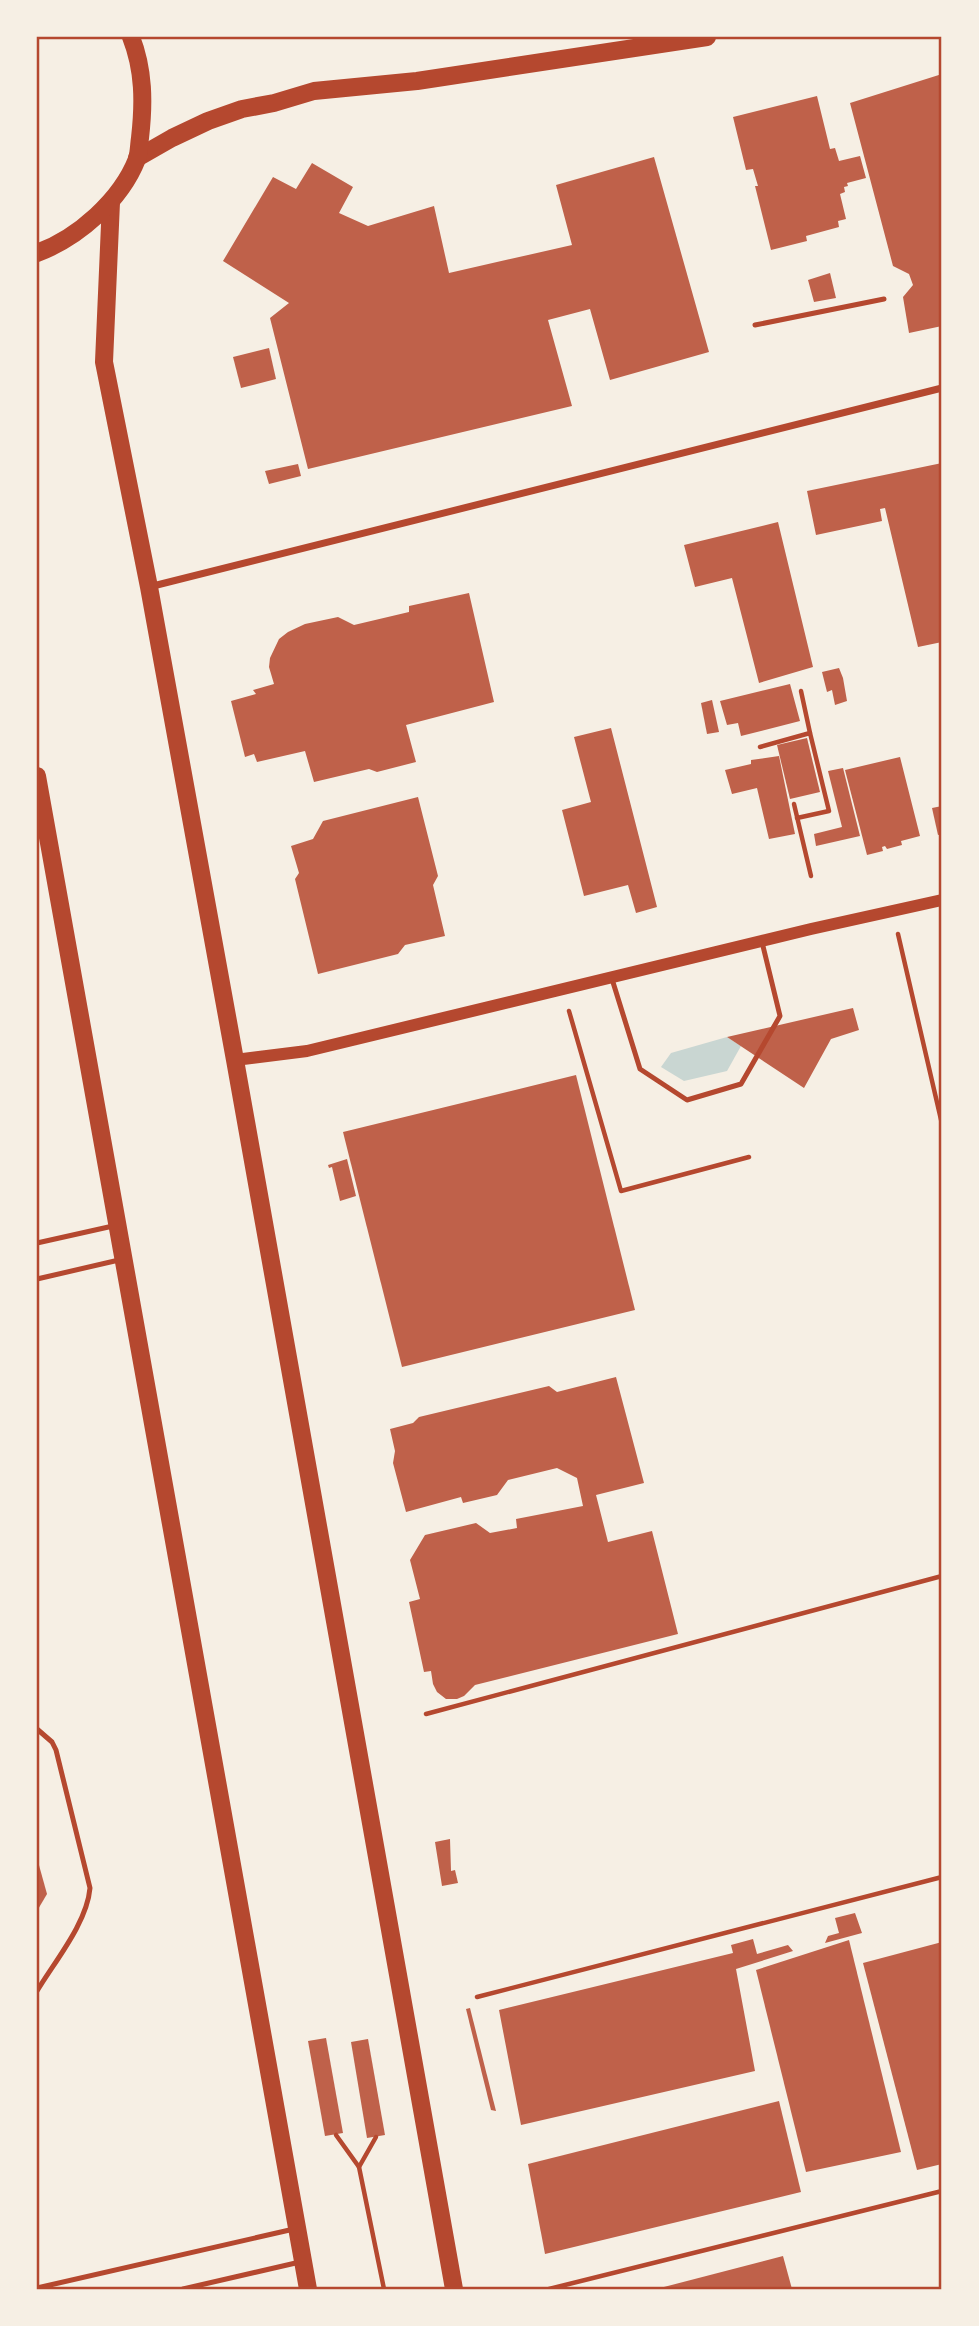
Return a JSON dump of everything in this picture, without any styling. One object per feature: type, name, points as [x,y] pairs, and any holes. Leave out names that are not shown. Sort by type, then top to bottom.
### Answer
[{"type":"main road","points":[[37,253],[80,228],[111,202],[137,158],[143,83],[131,37]]},
{"type":"main road","points":[[137,158],[208,121],[242,109],[314,91],[417,81],[707,37]]},
{"type":"main road","points":[[111,202],[104,362],[149,587],[235,1060],[453,2289]]},
{"type":"main road","points":[[37,776],[308,2289]]},
{"type":"street","points":[[149,587],[942,388]]},
{"type":"street","points":[[235,1060],[307,1051],[942,900]]},
{"type":"lane","points":[[755,325],[884,299]]},
{"type":"lane","points":[[612,979],[640,1069],[687,1100],[741,1084],[779,1016],[762,942]]},
{"type":"lane","points":[[37,1243],[116,1226]]},
{"type":"lane","points":[[37,1279],[122,1259]]},
{"type":"lane","points":[[37,1729],[52,1742],[56,1750],[90,1888],[80,1920],[37,1991]]},
{"type":"lane","points":[[37,2288],[297,2228]]},
{"type":"lane","points":[[183,2289],[303,2262]]},
{"type":"path","points":[[797,818],[830,811],[801,691]]},
{"type":"path","points":[[760,747],[810,733]]},
{"type":"path","points":[[794,804],[811,876]]},
{"type":"path","points":[[893,913],[942,1124]]},
{"type":"path","points":[[563,990],[621,1191],[749,1157]]},
{"type":"path","points":[[425,1714],[942,1576]]},
{"type":"path","points":[[477,1997],[942,1877]]},
{"type":"path","points":[[336,2134],[359,2167],[384,2289]]},
{"type":"path","points":[[359,2167],[376,2137]]},
{"type":"path","points":[[550,2289],[942,2191]]},
{"type":"shaded area","points":[[727,1037],[741,1046],[727,1071],[684,1081],[661,1067],[671,1053]]},
{"type":"building","points":[[942,74],[942,326],[909,333],[903,297],[913,285],[909,274],[893,266],[850,103]]},
{"type":"building","points":[[817,96],[830,149],[835,148],[839,161],[860,156],[866,178],[847,183],[845,192],[840,194],[846,219],[838,221],[839,227],[806,236],[807,241],[771,250],[755,186],[758,186],[753,169],[746,170],[733,117]]},
{"type":"building","points":[[654,157],[709,352],[610,380],[590,309],[548,320],[572,406],[308,469],[270,318],[289,303],[223,261],[273,177],[296,189],[312,163],[353,187],[339,213],[368,226],[434,206],[449,273],[572,245],[556,185]]},
{"type":"building","points":[[830,273],[836,298],[814,302],[808,280]]},
{"type":"building","points":[[269,348],[276,379],[241,388],[233,357]]},
{"type":"building","points":[[942,463],[942,642],[918,647],[885,508],[880,509],[882,521],[816,535],[807,491]]},
{"type":"building","points":[[298,464],[301,476],[269,484],[265,471]]},
{"type":"building","points":[[778,522],[813,667],[759,683],[732,578],[695,587],[684,545]]},
{"type":"building","points":[[469,593],[494,702],[406,725],[416,762],[377,772],[369,769],[314,782],[305,751],[257,762],[254,754],[245,757],[231,701],[256,694],[253,690],[274,684],[269,667],[270,658],[279,639],[288,632],[305,624],[338,617],[354,625],[409,612],[409,606]]},
{"type":"building","points":[[839,668],[847,701],[835,705],[832,690],[827,692],[822,672]]},
{"type":"building","points":[[790,684],[800,721],[741,736],[738,723],[727,725],[720,701]]},
{"type":"building","points":[[712,700],[719,732],[707,734],[701,703]]},
{"type":"building","points":[[611,728],[657,907],[636,913],[628,885],[584,896],[562,810],[591,802],[574,737]]},
{"type":"building","points":[[807,738],[820,792],[790,799],[777,745]]},
{"type":"building","points":[[779,756],[795,834],[769,839],[757,788],[732,794],[725,770],[751,764],[751,760]]},
{"type":"building","points":[[900,757],[920,836],[901,841],[902,845],[887,849],[882,847],[883,851],[867,855],[845,770]]},
{"type":"building","points":[[843,768],[860,836],[816,846],[814,834],[842,827],[828,771]]},
{"type":"building","points":[[418,797],[438,876],[433,885],[445,936],[405,945],[398,954],[318,974],[295,879],[299,873],[291,846],[313,839],[323,821]]},
{"type":"building","points":[[942,806],[942,834],[938,835],[932,808]]},
{"type":"building","points":[[853,1008],[859,1030],[831,1039],[804,1088],[727,1037]]},
{"type":"building","points":[[576,1075],[635,1310],[402,1367],[343,1132]]},
{"type":"building","points":[[347,1159],[356,1196],[340,1201],[332,1167],[329,1168],[328,1165]]},
{"type":"building","points":[[616,1377],[644,1483],[596,1495],[608,1542],[652,1531],[678,1634],[475,1685],[464,1696],[446,1699],[437,1692],[431,1671],[424,1672],[409,1602],[420,1599],[410,1560],[425,1535],[476,1523],[490,1533],[517,1528],[516,1519],[583,1506],[577,1478],[557,1468],[508,1480],[497,1495],[463,1503],[461,1497],[406,1512],[393,1463],[395,1451],[390,1429],[413,1423],[419,1417],[549,1386],[557,1392]]},
{"type":"building","points":[[450,1839],[451,1871],[455,1870],[458,1883],[442,1886],[435,1842]]},
{"type":"building","points":[[37,1858],[47,1894],[37,1911]]},
{"type":"building","points":[[855,1913],[862,1933],[825,1943],[828,1936],[839,1933],[835,1918]]},
{"type":"building","points":[[753,1939],[757,1954],[788,1945],[793,1951],[736,1969],[755,2071],[521,2125],[499,2010],[733,1953],[731,1945]]},
{"type":"building","points":[[849,1940],[901,2152],[806,2172],[756,1970]]},
{"type":"building","points":[[942,1942],[942,2164],[917,2170],[863,1963]]},
{"type":"building","points":[[470,2008],[496,2111],[491,2110],[466,2009]]},
{"type":"building","points":[[326,2038],[343,2133],[325,2136],[308,2041]]},
{"type":"building","points":[[368,2039],[385,2135],[367,2138],[351,2042]]},
{"type":"building","points":[[779,2101],[801,2192],[545,2254],[528,2164]]},
{"type":"building","points":[[783,2256],[792,2289],[660,2289],[660,2288]]}]
